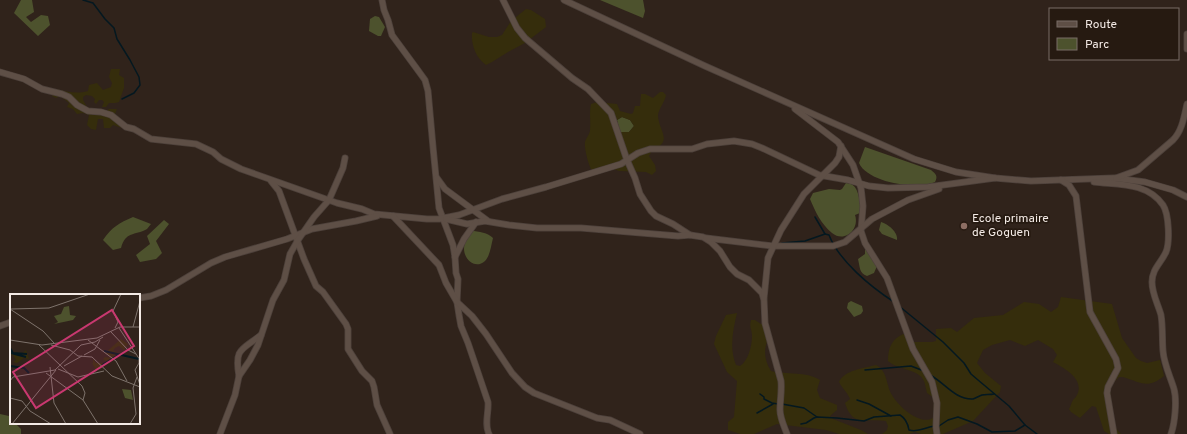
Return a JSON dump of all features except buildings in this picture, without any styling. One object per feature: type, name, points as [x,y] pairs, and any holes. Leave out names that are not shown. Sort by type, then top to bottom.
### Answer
[{"type":"street","points":[[382,0],[392,35],[425,80],[428,91],[439,208],[453,245],[458,279],[457,302],[461,326],[488,402],[488,434]]},
{"type":"street","points":[[503,0],[517,28],[524,38],[572,78],[588,89],[611,113],[640,194],[651,211],[656,216],[673,224],[690,235]]},
{"type":"street","points":[[564,0],[705,66],[914,159],[956,172],[995,178],[1031,181],[1114,178],[1144,182],[1173,190],[1187,197]]},
{"type":"street","points":[[1187,34],[1187,50]]},
{"type":"street","points":[[0,72],[24,79],[42,89],[69,97],[77,105],[88,111],[101,112],[111,115],[126,127],[134,129],[151,139],[196,144],[214,152],[221,159],[241,169],[268,180],[379,215],[427,219],[459,215],[502,199],[621,164],[638,153],[650,149],[692,149],[707,144],[734,141],[752,144],[822,176],[848,180],[860,185],[888,188],[928,187],[995,178]]},
{"type":"street","points":[[788,103],[841,146],[853,165],[860,185],[863,206],[861,228],[865,243],[886,278],[913,349],[932,382],[937,403],[937,434]]},
{"type":"street","points":[[1114,178],[1138,170],[1178,135],[1187,104]]},
{"type":"street","points":[[787,434],[780,417],[782,389],[781,381],[765,323],[764,300],[768,258],[793,209],[804,194],[839,157],[841,146]]},
{"type":"street","points":[[239,376],[250,360],[262,335],[273,300],[284,280],[290,254],[297,238],[329,200],[343,168],[345,158]]},
{"type":"street","points":[[436,177],[445,189],[489,221]]},
{"type":"street","points":[[268,180],[279,191],[316,286],[327,297],[346,324],[348,329],[348,349],[362,371],[372,381],[377,405],[390,434]]},
{"type":"street","points":[[1061,180],[1069,185],[1076,196],[1090,312],[1116,359],[1118,368],[1108,387],[1107,393],[1114,434]]},
{"type":"street","points":[[1078,180],[1138,186],[1145,189]]},
{"type":"street","points":[[1135,181],[1156,196],[1163,205],[1168,227],[1167,250],[1157,264],[1152,279],[1152,284],[1160,314],[1165,366],[1175,396],[1173,428],[1171,434]]},
{"type":"street","points":[[442,218],[462,223],[489,221],[537,228],[581,228],[678,236],[690,235],[773,246],[833,246],[845,242],[872,219],[908,200],[930,191],[951,185]]},
{"type":"street","points":[[303,232],[379,215]]},
{"type":"street","points":[[393,216],[439,265],[446,283],[457,302],[472,316],[512,373],[525,387],[534,393],[597,418],[610,420],[640,434]]},
{"type":"street","points":[[455,257],[464,238],[476,222]]},
{"type":"street","points":[[703,237],[711,242],[720,251],[730,267],[737,274],[749,280],[757,287],[762,293],[764,300]]},
{"type":"street","points":[[140,298],[151,296],[166,290],[211,262],[226,256],[297,238]]},
{"type":"street","points":[[0,326],[10,322]]},
{"type":"street","points":[[220,434],[235,394],[239,376],[237,359],[245,345],[262,335]]},
{"type":"green space","points":[[21,0],[32,0],[34,12],[26,17],[31,22],[41,15],[48,16],[50,25],[38,36],[14,13]]},
{"type":"green space","points":[[600,0],[643,0],[645,11],[643,18]]},
{"type":"green space","points":[[375,16],[379,17],[385,27],[381,36],[369,31],[370,19]]},
{"type":"green space","points":[[622,117],[630,120],[634,126],[629,132],[620,132],[617,120]]},
{"type":"green space","points":[[865,147],[931,170],[936,175],[935,182],[905,185],[882,180],[872,176],[864,170],[859,163]]},
{"type":"green space","points":[[846,183],[854,186],[858,192],[861,210],[860,213],[855,215],[856,220],[853,230],[846,236],[841,237],[832,233],[825,226],[816,213],[810,199],[813,193],[829,189],[840,190]]},
{"type":"green space","points":[[133,217],[151,224],[147,229],[128,236],[121,248],[113,250],[103,240],[116,226]]},
{"type":"green space","points":[[164,220],[169,224],[156,241],[162,253],[156,259],[140,262],[136,255],[150,244],[147,236]]},
{"type":"green space","points":[[881,222],[892,229],[896,234],[897,240],[882,234],[879,230]]},
{"type":"green space","points":[[471,231],[477,231],[493,238],[488,256],[485,261],[478,264],[474,264],[468,260],[464,253],[466,240]]},
{"type":"green space","points":[[865,250],[867,250],[877,266],[874,273],[867,276],[861,271],[858,259],[865,254]]},
{"type":"green space","points":[[851,301],[862,306],[863,311],[861,314],[854,317],[847,308],[848,303]]},
{"type":"green space","points":[[0,414],[9,416],[10,424],[16,424],[21,429],[21,434],[0,434]]},
{"type":"sand","points":[[526,9],[531,10],[545,19],[546,27],[525,43],[492,62],[486,65],[482,62],[475,51],[472,42],[472,33],[473,32],[489,37],[497,37],[502,35],[511,21]]},
{"type":"sand","points":[[111,69],[120,69],[119,75],[124,78],[124,88],[119,102],[109,103],[106,107],[102,107],[104,102],[99,100],[96,104],[94,102],[95,99],[92,96],[86,95],[83,97],[83,100],[87,107],[104,113],[109,109],[117,109],[115,114],[116,117],[125,125],[122,128],[113,125],[110,128],[104,128],[103,119],[98,119],[96,130],[91,129],[87,125],[89,115],[83,113],[77,114],[73,109],[67,107],[69,103],[60,96],[56,98],[52,96],[56,89],[72,92],[84,92],[88,91],[89,85],[97,83],[103,90],[111,87],[112,83],[109,77]]},
{"type":"sand","points":[[660,92],[663,92],[666,95],[658,115],[664,139],[663,143],[653,149],[649,156],[655,165],[656,171],[652,175],[646,172],[619,171],[609,167],[593,172],[588,162],[585,145],[590,132],[591,104],[597,102],[617,104],[620,111],[631,114],[633,113],[635,106],[640,106],[641,94],[645,94],[653,98]],"holes":[[[622,117],[630,120],[634,126],[629,132],[620,132],[617,120]]]},
{"type":"sand","points":[[1061,297],[1112,304],[1122,338],[1136,358],[1147,363],[1160,360],[1164,376],[1154,382],[1145,384],[1119,377],[1113,383],[1110,390],[1115,427],[1121,434],[1109,434],[1104,431],[1096,407],[1092,406],[1080,418],[1071,412],[1069,409],[1079,389],[1076,379],[1063,367],[1053,362],[1057,355],[1053,349],[1038,340],[1025,346],[1010,340],[992,345],[983,350],[977,363],[985,373],[1001,386],[1000,392],[973,421],[943,434],[921,434],[915,432],[909,434],[882,434],[887,430],[888,426],[886,421],[856,419],[848,411],[845,403],[850,399],[839,382],[850,372],[876,365],[883,371],[892,395],[904,409],[910,414],[922,419],[928,420],[933,418],[934,398],[927,393],[924,381],[921,377],[918,374],[888,361],[890,347],[894,340],[906,333],[910,342],[936,341],[936,329],[951,328],[957,332],[974,318],[1003,315],[1024,302],[1039,304],[1051,312],[1058,307]]},
{"type":"sand","points":[[737,313],[732,346],[736,365],[740,366],[743,364],[749,353],[752,340],[750,325],[751,320],[755,320],[761,324],[765,323],[769,337],[765,354],[771,371],[809,375],[820,380],[817,390],[820,398],[837,405],[837,410],[830,416],[833,419],[868,434],[839,434],[826,430],[777,424],[754,434],[740,434],[728,430],[728,422],[734,417],[737,381],[727,372],[714,344],[716,336],[726,315]]},
{"type":"waterway","points":[[83,0],[93,3],[114,28],[117,39],[139,77],[140,85],[134,93],[122,99]]},
{"type":"waterway","points":[[815,217],[825,234]]},
{"type":"waterway","points":[[782,243],[805,241],[825,234],[829,235],[834,245],[848,264],[866,281],[894,302]]},
{"type":"waterway","points":[[899,306],[943,342],[964,363],[971,374],[1009,406],[1025,425],[1037,434]]},
{"type":"waterway","points":[[865,370],[911,366],[924,371]]},
{"type":"waterway","points":[[930,375],[955,394],[967,399],[994,394]]},
{"type":"waterway","points":[[760,394],[764,397],[764,399],[778,404]]},
{"type":"waterway","points":[[857,400],[869,404],[891,416]]},
{"type":"waterway","points":[[757,413],[773,404]]},
{"type":"waterway","points":[[782,404],[804,408],[817,417]]},
{"type":"waterway","points":[[801,424],[817,417],[864,421],[874,417],[900,415],[906,421],[909,430],[913,431],[935,426]]},
{"type":"waterway","points":[[939,426],[948,420],[958,417],[977,424],[992,432],[1015,431],[1025,425]]},
{"type":"place","name":"Ecole primaire de Goguen","points":[[964,226]]}]
